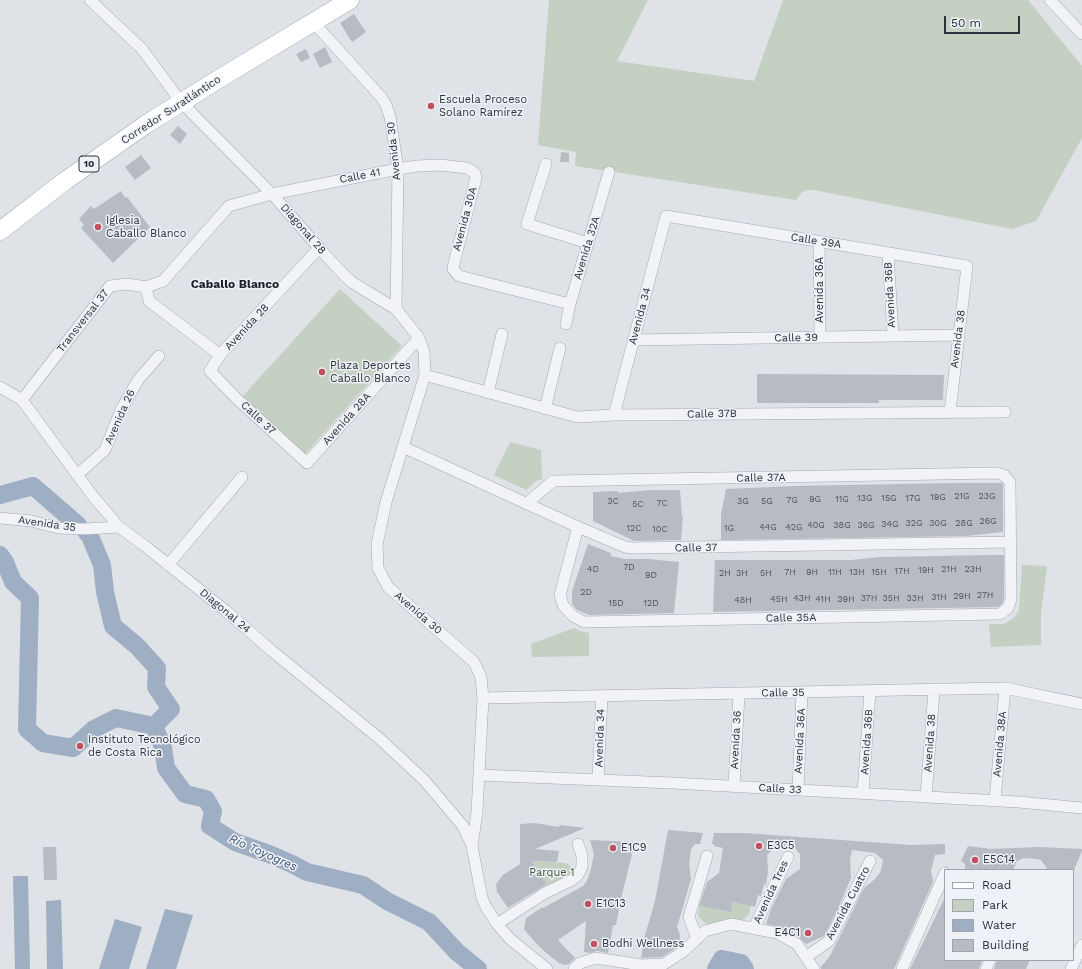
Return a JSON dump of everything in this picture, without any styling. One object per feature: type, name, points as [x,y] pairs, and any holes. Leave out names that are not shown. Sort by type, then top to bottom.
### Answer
[{"type":"main road","name":"Corredor Suratlántico","points":[[0,230],[71,177],[145,125],[349,0]]},
{"type":"street","name":"Diagonal 28","points":[[90,0],[142,49],[182,102],[272,194],[319,248],[353,283],[396,308],[420,338],[424,352]]},
{"type":"street","points":[[1050,0],[1082,34]]},
{"type":"street","name":"Avenida 30","points":[[313,22],[381,98],[386,105],[390,117],[398,169],[396,308]]},
{"type":"street","points":[[546,164],[527,224],[588,243]]},
{"type":"street","name":"Calle 41","points":[[272,194],[417,166],[440,165],[471,170]]},
{"type":"street","name":"Avenida 30A","points":[[471,170],[475,173],[476,178],[453,269],[459,276],[465,278],[570,304]]},
{"type":"street","name":"Avenida 32A","points":[[566,324],[570,304],[610,172]]},
{"type":"street","points":[[220,355],[149,301],[146,287],[163,281],[229,206],[272,194]]},
{"type":"street","name":"Calle 39A","points":[[666,216],[967,266]]},
{"type":"street","name":"Avenida 34","points":[[614,415],[666,216]]},
{"type":"street","name":"Avenida 36A","points":[[819,242],[820,337]]},
{"type":"street","name":"Avenida 28","points":[[210,371],[220,355],[319,248]]},
{"type":"street","name":"Avenida 36B","points":[[888,253],[892,336]]},
{"type":"street","name":"Avenida 38","points":[[950,412],[967,266]]},
{"type":"street","name":"Transversal 37","points":[[22,400],[110,286],[127,284],[146,287]]},
{"type":"street","points":[[488,393],[502,334]]},
{"type":"street","name":"Calle 39","points":[[633,340],[958,335]]},
{"type":"street","name":"Avenida 28A","points":[[307,463],[420,338]]},
{"type":"street","points":[[545,409],[560,348]]},
{"type":"street","name":"Avenida 30","points":[[424,352],[425,375],[386,502],[377,544],[378,568],[388,587],[474,662],[482,677],[483,698],[479,775],[476,823],[472,846]]},
{"type":"street","name":"Avenida 26","points":[[77,475],[105,450],[121,410],[138,380],[159,356]]},
{"type":"street","name":"Calle 37","points":[[210,371],[236,398],[307,463]]},
{"type":"street","name":"Calle 37B","points":[[425,375],[577,417],[614,415],[1005,412]]},
{"type":"street","name":"Diagonal 24","points":[[0,386],[22,400],[92,495],[119,527],[226,611],[278,656],[380,739],[424,780],[463,826],[472,846]]},
{"type":"street","name":"Calle 37","points":[[403,447],[526,504],[625,547],[640,549],[1010,542]]},
{"type":"street","name":"Calle 37A","points":[[526,504],[553,482],[996,473],[1004,476],[1010,482],[1010,542]]},
{"type":"street","points":[[168,564],[242,477]]},
{"type":"street","name":"Avenida 35","points":[[0,518],[31,520],[59,528],[86,529],[119,527]]},
{"type":"street","name":"Calle 35A","points":[[578,527],[560,595],[563,605],[573,616],[584,622],[1000,614],[1008,608],[1011,599],[1010,542]]},
{"type":"street","name":"Calle 35","points":[[483,698],[1005,688],[1082,704]]},
{"type":"street","name":"Avenida 38A","points":[[995,800],[1005,688]]},
{"type":"street","name":"Avenida 38","points":[[926,797],[934,690]]},
{"type":"street","name":"Avenida 36B","points":[[863,793],[870,691]]},
{"type":"street","name":"Avenida 36A","points":[[798,790],[802,692]]},
{"type":"street","name":"Avenida 36","points":[[734,786],[739,694]]},
{"type":"street","name":"Avenida 34","points":[[598,780],[602,696]]},
{"type":"street","name":"Calle 33","points":[[479,775],[734,786],[1082,806]]},
{"type":"street","points":[[497,924],[545,893],[572,880],[578,875],[582,867],[582,855],[578,844]]},
{"type":"street","points":[[472,846],[482,898],[497,924],[510,939],[546,969]]},
{"type":"street","points":[[697,939],[689,918],[707,856]]},
{"type":"street","name":"Avenida Tres","points":[[754,928],[788,857]]},
{"type":"street","name":"Avenida Cuatro","points":[[806,957],[829,941],[870,861]]},
{"type":"street","points":[[902,969],[944,874]]},
{"type":"street","points":[[574,969],[580,963],[596,958],[640,965],[664,964],[684,951],[706,931],[732,924],[777,933],[797,944],[814,969]]},
{"type":"street","points":[[1071,969],[1082,945]]},
{"type":"green space","points":[[549,0],[648,0],[617,61],[754,81],[783,0],[1028,0],[1082,66],[1082,138],[1036,221],[1012,229],[814,190],[802,192],[796,200],[575,166],[576,152],[538,145]]},
{"type":"green space","name":"Plaza Deportes Caballo Blanco","points":[[340,289],[402,346],[305,454],[242,397]]},
{"type":"green space","points":[[510,442],[541,450],[542,479],[536,481],[526,490],[494,475]]},
{"type":"green space","points":[[1022,565],[1047,566],[1041,614],[1041,645],[991,647],[989,624],[1004,624],[1014,618],[1019,610]]},
{"type":"green space","points":[[574,628],[589,633],[589,656],[532,657],[531,644]]},
{"type":"green space","name":"Parque 1","points":[[531,861],[566,863],[572,870],[570,876],[548,886]]},
{"type":"green space","points":[[732,902],[751,906],[749,914],[742,921],[715,925],[706,924],[698,916],[699,906],[730,912]]},
{"type":"water","points":[[13,876],[28,876],[30,969],[15,969]]},
{"type":"water","points":[[61,900],[63,969],[47,969],[46,901]]},
{"type":"water","points":[[165,909],[193,915],[176,969],[146,969]]},
{"type":"water","points":[[115,919],[142,927],[129,969],[99,969]]},
{"type":"building","points":[[354,14],[366,32],[352,42],[340,23]]},
{"type":"building","points":[[325,47],[332,62],[320,68],[313,54]]},
{"type":"building","points":[[306,49],[310,58],[301,62],[296,54]]},
{"type":"building","points":[[178,126],[187,134],[180,144],[170,135]]},
{"type":"building","points":[[561,152],[569,153],[569,162],[560,162]]},
{"type":"building","points":[[141,155],[151,168],[135,180],[125,167]]},
{"type":"building","name":"Iglesia Caballo Blanco","points":[[121,191],[125,198],[127,197],[150,227],[113,263],[81,228],[84,225],[79,219],[91,206],[94,209]]},
{"type":"building","points":[[757,374],[944,375],[943,400],[879,400],[879,403],[757,403]]},
{"type":"building","points":[[1002,483],[1003,532],[966,536],[721,540],[721,514],[726,489]]},
{"type":"building","points":[[650,490],[680,490],[683,516],[681,540],[634,541],[593,521],[593,492],[618,491],[618,493]]},
{"type":"building","points":[[588,544],[611,553],[611,556],[624,559],[647,559],[679,562],[674,613],[589,615],[577,610],[572,604],[572,591]]},
{"type":"building","points":[[1004,555],[1004,598],[1002,604],[998,607],[713,612],[715,560],[851,560],[880,557]]},
{"type":"building","points":[[535,823],[559,827],[560,825],[585,828],[535,849],[559,851],[557,862],[531,861],[547,884],[508,908],[497,892],[496,884],[503,875],[520,864],[520,824]]},
{"type":"building","points":[[668,830],[703,833],[700,844],[695,844],[691,849],[689,864],[691,879],[677,927],[680,935],[679,946],[662,957],[641,958],[645,935],[655,901]]},
{"type":"building","points":[[714,833],[744,833],[911,845],[945,844],[945,854],[935,855],[931,870],[933,882],[894,969],[821,969],[830,956],[864,888],[875,879],[881,871],[883,860],[875,853],[852,850],[850,860],[851,878],[840,904],[841,903],[824,936],[806,944],[800,938],[780,927],[766,924],[771,909],[786,879],[800,869],[800,854],[795,848],[778,845],[767,855],[768,872],[766,885],[764,884],[761,896],[758,895],[755,907],[732,902],[731,912],[699,906],[707,882],[719,873],[723,848],[712,844]]},
{"type":"building","points":[[590,840],[635,842],[616,925],[613,925],[608,953],[597,951],[590,953],[584,952],[586,921],[558,940],[575,958],[569,964],[565,965],[559,963],[544,951],[524,929],[526,918],[543,907],[583,886],[587,881],[594,854]]},
{"type":"building","points":[[968,846],[991,849],[1039,847],[1082,849],[1074,870],[1047,869],[1041,860],[1037,859],[1024,858],[1017,861],[1013,869],[965,869],[965,864],[961,861]]},
{"type":"building","points":[[43,847],[56,847],[57,880],[44,880]]},
{"type":"building","points":[[944,899],[944,961],[982,961],[979,969],[910,969]]},
{"type":"building","points":[[997,961],[1030,961],[1026,969],[994,969]]},
{"type":"waterway","points":[[0,495],[33,486],[78,525]]},
{"type":"waterway","points":[[87,533],[89,534],[102,565],[105,592],[113,626],[137,646],[157,668],[156,687],[171,709],[154,726]]},
{"type":"waterway","name":"Río Toyogres","points":[[0,555],[5,562],[13,582],[30,598],[27,729],[43,743],[73,748],[94,729],[116,718],[154,726],[163,747],[166,768],[185,794],[206,799],[213,811],[210,826],[235,842],[269,854],[307,872],[363,885],[387,901],[429,922],[457,952],[478,969]]},
{"type":"waterway","name":"Río Toyogres","points":[[716,969],[722,959],[741,963],[745,969]]},
{"type":"place","name":"Escuela Proceso Solano Ramírez","points":[[431,106]]},
{"type":"place","name":"Iglesia Caballo Blanco","points":[[98,227]]},
{"type":"place","name":"Plaza Deportes Caballo Blanco","points":[[322,372]]},
{"type":"place","name":"Instituto Tecnológico de Costa Rica","points":[[80,746]]},
{"type":"place","name":"E3C5","points":[[759,846]]},
{"type":"place","name":"E1C9","points":[[613,848]]},
{"type":"place","name":"E5C14","points":[[975,860]]},
{"type":"place","name":"E1C13","points":[[588,904]]},
{"type":"place","name":"E4C1","points":[[808,933]]},
{"type":"place","name":"Bodhi Wellness","points":[[594,944]]},
{"type":"district","name":"Caballo Blanco","points":[[235,284]]}]
